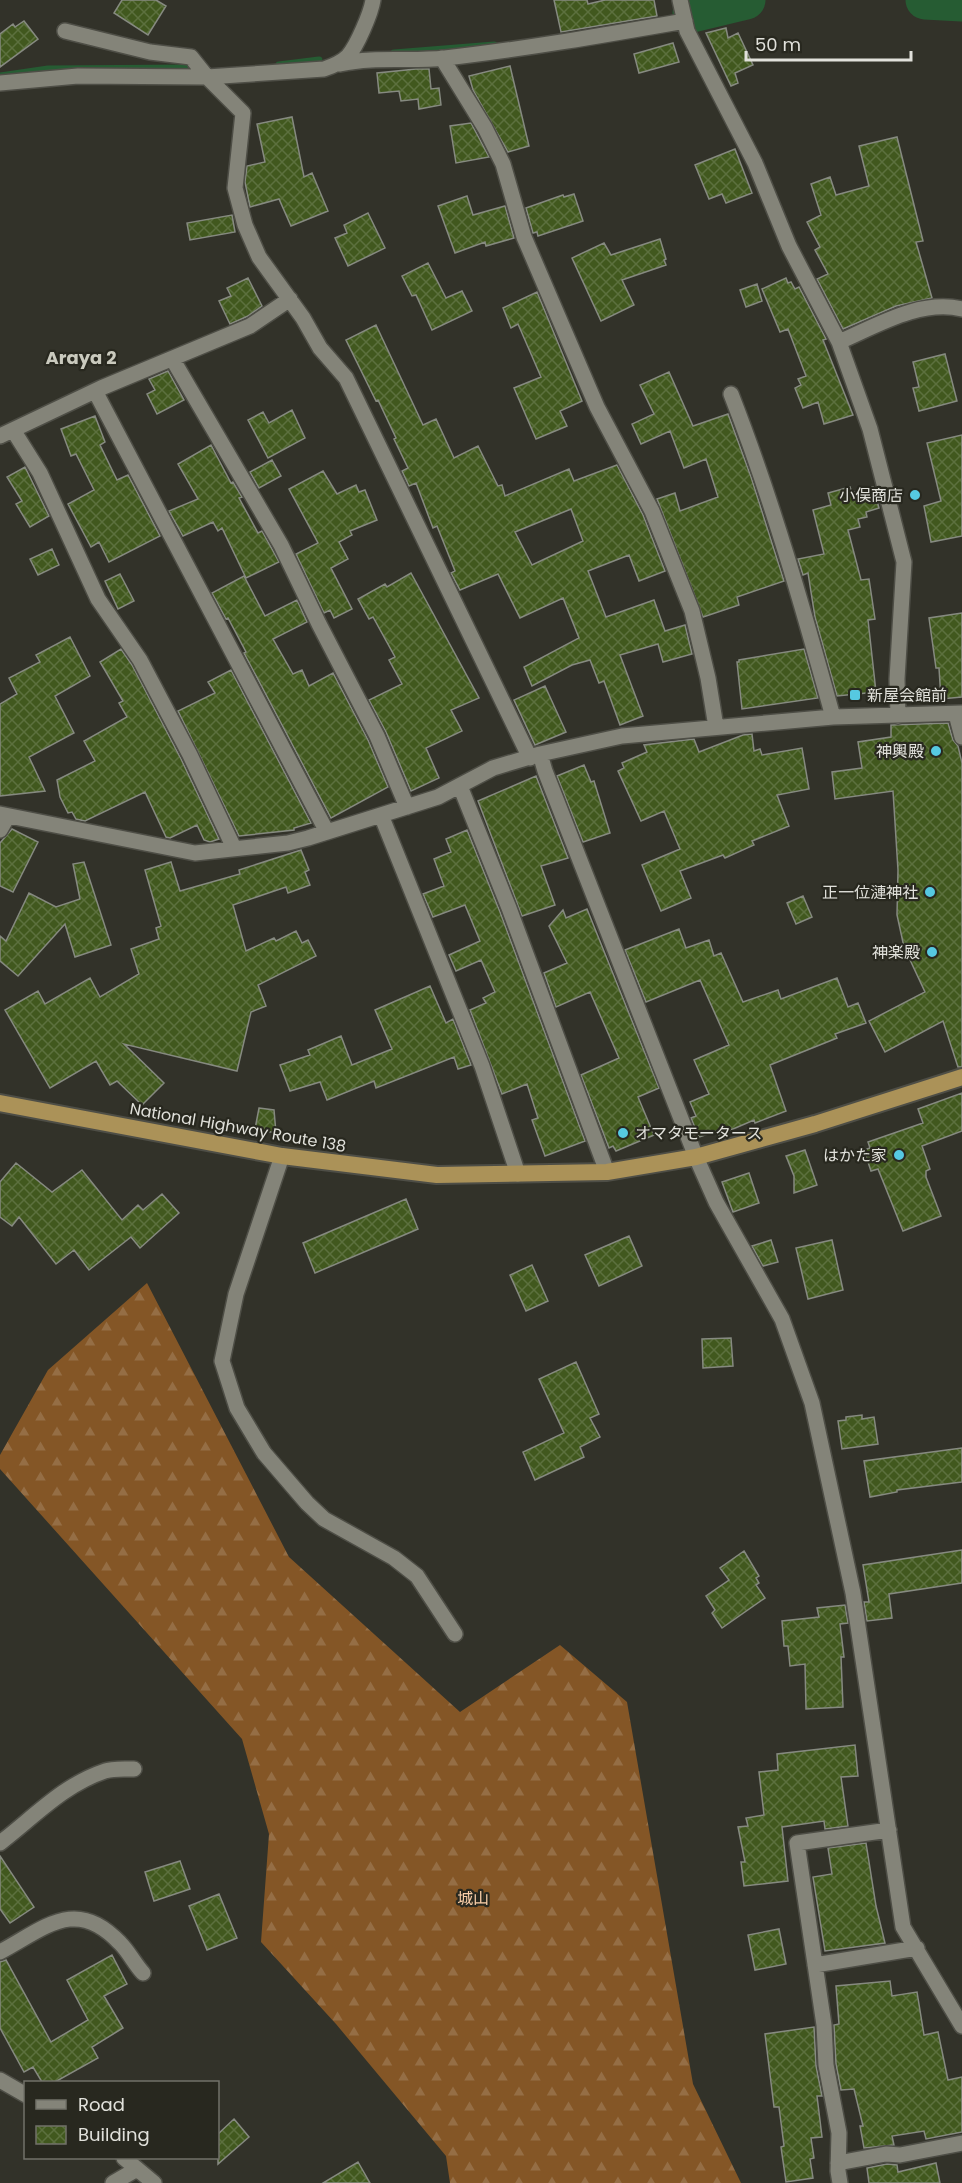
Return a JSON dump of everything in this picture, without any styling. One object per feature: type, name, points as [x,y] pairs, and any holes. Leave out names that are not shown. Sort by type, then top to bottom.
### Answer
[{"type":"highway","name":"National Highway Route 138","points":[[0,1103],[282,1156],[437,1175],[607,1172],[696,1156],[815,1124],[962,1077]]},
{"type":"street","points":[[338,64],[349,55],[371,10],[373,0]]},
{"type":"street","points":[[680,0],[687,31],[755,163],[789,246],[839,342],[870,429],[904,562],[897,679],[898,716]]},
{"type":"street","points":[[0,84],[78,76],[207,77],[324,69],[365,59],[442,58],[565,42],[685,21]]},
{"type":"street","points":[[65,31],[150,52],[192,57],[207,77],[243,113],[236,188],[245,225],[259,257],[290,300],[320,348],[346,378],[535,756],[545,771],[696,1156],[716,1202],[782,1319],[812,1403],[853,1593],[903,1927],[962,2026]]},
{"type":"street","points":[[442,58],[485,128],[502,164],[524,237],[597,407],[652,511],[692,611],[708,678],[716,727]]},
{"type":"street","points":[[234,848],[190,755],[140,660],[98,599],[40,473],[7,433],[95,391],[250,326],[290,300]]},
{"type":"street","points":[[839,342],[906,313],[949,306],[962,309]]},
{"type":"street","points":[[173,360],[281,545],[377,736],[407,807]]},
{"type":"street","points":[[95,391],[327,832]]},
{"type":"street","points":[[730,394],[748,438],[798,591],[834,717]]},
{"type":"street","points":[[0,830],[4,815],[195,853],[288,843],[438,797],[493,768],[622,736],[834,717],[959,713],[962,737]]},
{"type":"street","points":[[460,786],[518,930],[607,1172]]},
{"type":"street","points":[[381,815],[482,1066],[518,1174]]},
{"type":"street","points":[[282,1156],[236,1294],[222,1361],[237,1408],[264,1453],[307,1503],[324,1519],[394,1558],[417,1576],[454,1634]]},
{"type":"street","points":[[0,1844],[73,1786],[107,1770],[134,1769]]},
{"type":"street","points":[[840,2183],[839,2133],[826,2065],[824,2025],[797,1843],[889,1830]]},
{"type":"street","points":[[0,1952],[61,1919],[75,1917],[92,1922],[110,1933],[143,1973]]},
{"type":"street","points":[[815,1965],[917,1948]]},
{"type":"street","points":[[0,2080],[24,2095]]},
{"type":"street","points":[[838,2163],[886,2154],[900,2156],[962,2143]]},
{"type":"street","points":[[126,2159],[154,2183]]},
{"type":"street","points":[[113,2183],[137,2169]]},
{"type":"green space","name":"城山","points":[[147,1283],[289,1557],[460,1712],[560,1645],[627,1702],[693,2084],[741,2183],[450,2183],[446,2156],[336,2024],[261,1942],[269,1834],[242,1739],[0,1469],[0,1455],[48,1370]]},
{"type":"building","points":[[122,0],[156,0],[166,6],[148,35],[114,13]]},
{"type":"building","points":[[554,0],[587,0],[588,4],[605,0],[654,0],[657,16],[561,32]]},
{"type":"building","points":[[24,21],[38,39],[0,67],[0,34],[13,24],[15,27]]},
{"type":"building","points":[[726,28],[728,38],[738,33],[753,65],[735,73],[738,83],[731,86],[706,33]]},
{"type":"building","points":[[673,43],[679,62],[639,73],[634,54]]},
{"type":"building","points":[[510,66],[529,146],[508,152],[473,90],[469,76]]},
{"type":"building","points":[[429,69],[431,89],[439,88],[441,105],[419,109],[418,99],[401,101],[399,91],[379,93],[377,73]]},
{"type":"building","points":[[292,117],[304,177],[312,173],[328,211],[291,226],[279,199],[250,207],[245,182],[247,166],[265,162],[257,124]]},
{"type":"building","points":[[471,123],[489,157],[456,163],[450,126]]},
{"type":"building","points":[[897,137],[923,241],[916,242],[932,298],[896,306],[843,329],[817,279],[828,274],[815,250],[820,247],[807,222],[821,215],[811,184],[830,177],[836,195],[869,186],[859,146]]},
{"type":"building","points":[[735,149],[752,193],[726,203],[722,194],[709,199],[695,165]]},
{"type":"building","points":[[574,194],[583,221],[538,236],[537,232],[533,233],[526,208],[563,195],[564,197]]},
{"type":"building","points":[[467,196],[473,215],[505,206],[514,238],[486,246],[485,242],[455,253],[438,206]]},
{"type":"building","points":[[368,213],[385,248],[348,266],[335,238],[347,233],[344,225]]},
{"type":"building","points":[[232,215],[235,232],[190,240],[187,223]]},
{"type":"building","points":[[660,239],[666,265],[622,280],[634,305],[601,321],[572,258],[604,243],[611,255]]},
{"type":"building","points":[[428,263],[446,298],[462,291],[472,311],[432,330],[416,295],[412,296],[402,276]]},
{"type":"building","points":[[248,278],[262,306],[248,316],[230,324],[219,301],[231,296],[227,288]]},
{"type":"building","points":[[786,278],[795,289],[799,287],[826,339],[823,340],[853,415],[824,424],[818,402],[803,408],[795,388],[801,385],[798,379],[806,376],[788,329],[780,332],[762,289]]},
{"type":"building","points":[[757,284],[762,301],[746,307],[740,290]]},
{"type":"building","points":[[537,292],[582,401],[560,411],[567,426],[536,439],[514,388],[541,377],[518,324],[511,328],[503,308]]},
{"type":"building","points":[[376,325],[423,425],[436,419],[454,458],[478,446],[498,486],[502,485],[505,496],[569,469],[574,481],[617,465],[643,515],[665,571],[639,581],[629,555],[588,571],[606,617],[654,600],[665,631],[685,625],[692,654],[663,662],[658,644],[620,655],[643,716],[620,725],[604,681],[599,683],[590,660],[572,665],[532,686],[524,667],[579,638],[563,598],[520,618],[498,574],[460,590],[451,573],[455,571],[437,526],[433,528],[416,483],[409,486],[402,471],[408,468],[394,439],[396,438],[346,340]],"holes":[[[571,509],[583,541],[532,565],[515,532]]]},
{"type":"building","points":[[945,354],[957,401],[919,411],[913,388],[919,387],[913,362]]},
{"type":"building","points":[[168,371],[184,400],[157,414],[147,394],[155,390],[149,379]]},
{"type":"building","points":[[669,372],[693,426],[728,414],[784,581],[737,597],[739,605],[703,617],[657,499],[675,493],[680,511],[718,497],[706,459],[684,468],[670,431],[641,444],[632,424],[654,414],[640,385]]},
{"type":"building","points":[[292,410],[305,438],[268,458],[248,420],[263,412],[269,423]]},
{"type":"building","points":[[95,416],[105,442],[100,445],[117,480],[128,475],[160,536],[109,562],[99,542],[91,547],[68,504],[94,490],[76,454],[71,456],[61,429]]},
{"type":"building","points":[[962,435],[962,536],[931,542],[924,506],[941,501],[927,443]]},
{"type":"building","points":[[211,445],[231,483],[233,482],[242,497],[239,498],[258,533],[262,531],[279,562],[246,578],[222,528],[218,531],[213,522],[183,536],[169,511],[198,499],[178,464]]},
{"type":"building","points":[[272,460],[281,476],[259,488],[250,472]]},
{"type":"building","points":[[25,467],[49,516],[30,527],[16,504],[22,501],[7,477]]},
{"type":"building","points":[[323,471],[337,494],[356,485],[359,492],[365,490],[377,520],[350,531],[352,535],[339,542],[348,559],[331,568],[352,609],[334,618],[330,610],[324,613],[296,554],[318,543],[289,489]]},
{"type":"building","points":[[850,487],[852,493],[873,487],[879,508],[866,512],[867,517],[858,519],[860,527],[848,530],[861,580],[869,579],[875,619],[868,620],[876,692],[837,696],[815,617],[808,573],[803,575],[798,559],[824,554],[813,510],[831,505],[828,493]]},
{"type":"building","points":[[52,549],[59,565],[38,575],[30,559]]},
{"type":"building","points":[[411,573],[479,698],[451,710],[462,731],[426,748],[439,778],[411,791],[386,732],[369,700],[402,684],[389,660],[395,657],[373,617],[369,619],[358,599],[385,584],[387,587]]},
{"type":"building","points":[[120,574],[134,601],[118,609],[105,581]]},
{"type":"building","points":[[244,576],[265,616],[297,600],[307,622],[273,639],[293,674],[302,670],[309,686],[333,673],[368,740],[388,787],[331,818],[244,653],[246,652],[212,593]]},
{"type":"building","points":[[962,613],[962,697],[941,699],[939,668],[936,668],[929,618]]},
{"type":"building","points":[[70,637],[90,676],[55,696],[74,733],[29,757],[45,791],[0,796],[0,704],[17,694],[9,678],[40,662],[36,655]]},
{"type":"building","points":[[121,649],[132,665],[181,759],[219,839],[210,842],[204,840],[197,825],[170,838],[166,837],[145,792],[85,821],[76,819],[72,812],[68,813],[60,797],[57,780],[95,761],[84,741],[127,717],[119,703],[123,701],[100,662]]},
{"type":"building","points":[[804,649],[818,698],[742,709],[737,662],[739,660]]},
{"type":"building","points":[[231,670],[311,823],[294,828],[294,830],[239,836],[178,711],[215,693],[208,682]]},
{"type":"building","points":[[545,686],[566,732],[535,745],[514,700]]},
{"type":"building","name":"正一位漣神社","points":[[948,723],[953,740],[958,746],[962,763],[962,1067],[958,1067],[943,1021],[885,1052],[869,1021],[925,992],[904,947],[897,915],[898,870],[893,791],[835,799],[832,772],[862,768],[858,742],[891,737],[891,725]]},
{"type":"building","points":[[752,734],[754,751],[760,749],[762,755],[802,748],[809,789],[777,795],[789,826],[752,841],[754,845],[725,858],[723,855],[680,871],[691,898],[661,911],[642,865],[680,849],[664,811],[641,821],[618,771],[624,768],[622,763],[647,752],[644,745],[694,739],[699,752],[743,735]]},
{"type":"building","points":[[584,765],[591,782],[594,781],[610,833],[583,842],[557,776]]},
{"type":"building","points":[[536,776],[568,858],[541,866],[555,905],[522,916],[478,801]]},
{"type":"building","points":[[12,829],[38,842],[13,892],[0,886],[0,843]]},
{"type":"building","points":[[467,830],[585,1141],[545,1156],[532,1120],[538,1118],[527,1084],[502,1094],[470,1010],[486,1003],[483,998],[495,992],[481,960],[456,971],[449,955],[480,941],[465,905],[433,917],[423,894],[444,886],[434,859],[451,852],[446,839]]},
{"type":"building","points":[[301,850],[309,870],[305,872],[310,885],[288,893],[286,887],[233,905],[246,951],[274,938],[276,941],[296,931],[302,943],[308,940],[316,956],[258,985],[266,1006],[251,1012],[237,1071],[124,1044],[164,1083],[142,1105],[117,1081],[110,1085],[96,1061],[50,1088],[5,1010],[38,991],[45,1004],[90,978],[100,997],[139,974],[131,949],[159,939],[156,928],[161,926],[145,870],[171,862],[180,891],[240,874],[239,870]]},
{"type":"building","points":[[84,862],[111,945],[75,957],[65,924],[18,976],[0,961],[0,936],[6,941],[29,893],[56,907],[80,899],[73,864]]},
{"type":"building","points":[[803,896],[812,917],[796,924],[787,903]]},
{"type":"building","points":[[587,909],[659,1088],[638,1097],[654,1135],[616,1151],[613,1146],[609,1148],[581,1075],[619,1058],[590,992],[556,1007],[544,973],[567,963],[549,926],[563,910],[566,918]]},
{"type":"building","points":[[679,929],[686,948],[709,940],[714,956],[721,953],[743,1002],[778,990],[781,999],[837,978],[848,1007],[858,1003],[866,1023],[835,1034],[837,1038],[770,1065],[786,1111],[755,1123],[754,1120],[719,1135],[717,1131],[699,1137],[691,1118],[696,1116],[690,1102],[709,1094],[694,1060],[729,1045],[700,980],[646,1002],[625,950]]},
{"type":"building","points":[[430,986],[446,1023],[453,1019],[471,1065],[458,1069],[454,1057],[376,1088],[374,1081],[327,1100],[320,1082],[290,1091],[280,1065],[310,1055],[308,1050],[341,1036],[352,1065],[392,1049],[375,1010]]},
{"type":"building","points":[[962,1093],[962,1131],[922,1146],[930,1169],[926,1171],[926,1177],[941,1216],[903,1231],[878,1169],[871,1171],[864,1150],[870,1148],[868,1142],[923,1123],[918,1109]]},
{"type":"building","points":[[259,1108],[274,1110],[276,1133],[255,1129]]},
{"type":"building","points":[[805,1150],[817,1185],[794,1193],[794,1176],[786,1156]]},
{"type":"building","points":[[16,1163],[52,1192],[82,1170],[122,1220],[138,1205],[143,1210],[162,1194],[179,1213],[140,1248],[131,1237],[89,1270],[74,1250],[56,1264],[19,1217],[12,1226],[0,1217],[0,1182]]},
{"type":"building","points":[[749,1173],[759,1203],[733,1212],[722,1182]]},
{"type":"building","points":[[406,1199],[418,1229],[315,1273],[303,1243]]},
{"type":"building","points":[[629,1236],[642,1266],[599,1286],[585,1255]]},
{"type":"building","points":[[771,1240],[778,1262],[763,1266],[752,1246]]},
{"type":"building","points":[[832,1240],[843,1290],[808,1299],[796,1248]]},
{"type":"building","points":[[532,1265],[548,1301],[526,1311],[510,1275]]},
{"type":"building","points":[[731,1338],[733,1366],[703,1368],[702,1339]]},
{"type":"building","points":[[576,1362],[599,1414],[590,1418],[600,1437],[580,1447],[584,1457],[535,1480],[523,1452],[564,1433],[539,1379]]},
{"type":"building","points":[[862,1415],[862,1419],[874,1417],[878,1444],[842,1449],[838,1421],[846,1420],[846,1417]]},
{"type":"building","points":[[962,1448],[962,1482],[897,1490],[897,1492],[870,1497],[864,1461]]},
{"type":"building","points":[[962,1550],[962,1583],[889,1594],[892,1618],[867,1621],[864,1602],[869,1602],[863,1565]]},
{"type":"building","points":[[744,1551],[759,1576],[756,1578],[759,1583],[756,1585],[765,1598],[722,1628],[712,1613],[715,1610],[706,1596],[729,1580],[720,1568]]},
{"type":"building","points":[[845,1605],[848,1623],[840,1624],[844,1657],[841,1657],[843,1707],[806,1709],[805,1664],[790,1666],[788,1646],[784,1646],[782,1621],[819,1617],[817,1608]]},
{"type":"building","points":[[855,1745],[858,1776],[841,1777],[848,1826],[825,1829],[824,1821],[782,1827],[788,1881],[744,1886],[741,1862],[745,1862],[738,1827],[748,1826],[746,1818],[764,1815],[759,1772],[778,1770],[777,1754]]},
{"type":"building","points":[[866,1843],[876,1906],[885,1943],[825,1951],[813,1877],[832,1874],[828,1848]]},
{"type":"building","points":[[0,1856],[34,1907],[10,1923],[0,1909]]},
{"type":"building","points":[[180,1861],[190,1889],[154,1901],[145,1872]]},
{"type":"building","points":[[219,1894],[237,1938],[207,1950],[189,1906]]},
{"type":"building","points":[[779,1929],[786,1964],[755,1970],[748,1935]]},
{"type":"building","points":[[112,1955],[127,1984],[104,1996],[123,2028],[92,2047],[98,2058],[57,2081],[41,2081],[33,2067],[24,2072],[0,2028],[0,1962],[6,1960],[51,2042],[88,2020],[67,1980]]},
{"type":"building","points":[[890,1981],[892,1996],[917,1992],[924,2035],[938,2032],[948,2080],[962,2077],[962,2132],[926,2139],[924,2131],[892,2136],[894,2145],[864,2148],[860,2126],[863,2126],[854,2089],[841,2090],[836,2064],[834,2025],[839,2024],[836,1986]]},
{"type":"building","points":[[814,2027],[816,2066],[822,2096],[817,2096],[822,2137],[811,2138],[814,2158],[810,2159],[813,2178],[786,2182],[779,2107],[774,2107],[765,2034]]},
{"type":"building","points":[[234,2119],[249,2137],[218,2164],[219,2159],[219,2133]]},
{"type":"building","points":[[358,2162],[370,2183],[323,2183]]},
{"type":"building","points":[[936,2163],[940,2183],[869,2183],[867,2168],[887,2164],[897,2165],[898,2172]]},
{"type":"waterway","points":[[692,13],[746,0]]},
{"type":"waterway","points":[[925,0],[962,2]]},
{"type":"waterway","points":[[394,53],[494,45]]},
{"type":"waterway","points":[[279,65],[319,60]]},
{"type":"waterway","points":[[0,76],[48,69],[191,68]]},
{"type":"place","name":"小俣商店","points":[[915,495]]},
{"type":"place","name":"新屋会館前","points":[[855,695]]},
{"type":"place","name":"神輿殿","points":[[936,751]]},
{"type":"place","name":"正一位漣神社","points":[[930,892]]},
{"type":"place","name":"神楽殿","points":[[932,952]]},
{"type":"place","name":"オマタモータース","points":[[623,1133]]},
{"type":"place","name":"はかた家","points":[[899,1155]]},
{"type":"district","name":"Araya 2","points":[[81,358]]}]
